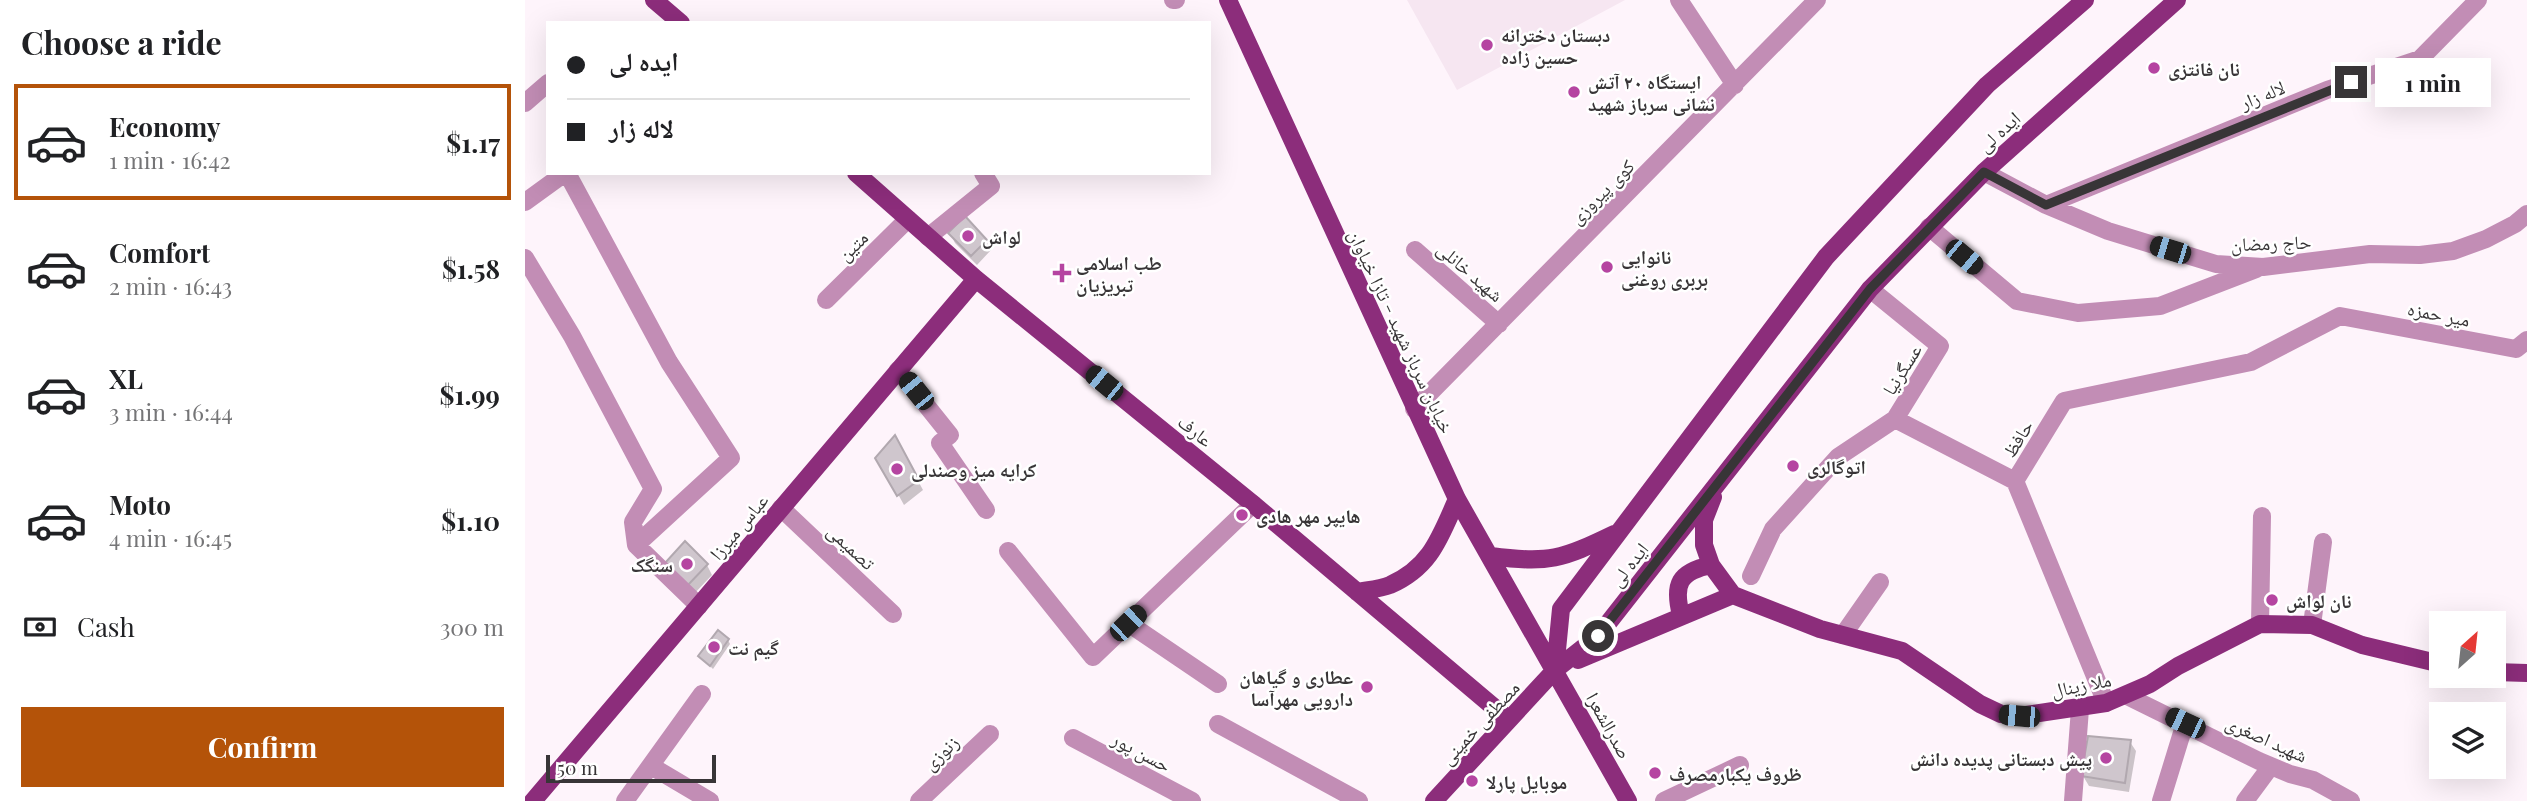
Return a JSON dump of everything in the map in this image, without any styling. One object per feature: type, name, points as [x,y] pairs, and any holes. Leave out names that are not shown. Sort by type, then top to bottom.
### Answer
[{"type":"main road","points":[[654,0],[679,21]]},
{"type":"main road","name":"خیابان سرباز شهید - تازا خیاوان","points":[[1228,0],[1457,499],[1555,670]]},
{"type":"main road","name":"ایده لى","points":[[1555,670],[1561,608],[1826,257],[1987,85],[2085,0]]},
{"type":"main road","name":"ایده لى","points":[[1555,670],[1598,636],[1870,289],[1984,172],[2177,0]]},
{"type":"main road","name":"عارف","points":[[858,175],[976,279],[1253,504],[1509,720]]},
{"type":"main road","name":"عباس میرزا","points":[[533,801],[976,279]]},
{"type":"main road","points":[[1555,670],[1733,595],[1711,565],[1704,545],[1704,520],[1719,480]]},
{"type":"main road","points":[[1357,592],[1389,586],[1432,554],[1457,499]]},
{"type":"main road","points":[[1491,556],[1528,561],[1553,559],[1573,554],[1617,532]]},
{"type":"main road","points":[[1681,615],[1676,596],[1680,581],[1688,572],[1711,565]]},
{"type":"main road","name":"ملا زینال","points":[[1733,595],[1820,629],[1902,651],[1980,704],[2000,714],[2019,716],[2080,709],[2127,696],[2178,666],[2260,624],[2312,625],[2362,645],[2429,661]]},
{"type":"main road","name":"مصطفی خمینی","points":[[1434,801],[1555,670]]},
{"type":"main road","name":"صدرالشعرا","points":[[1555,670],[1628,801]]},
{"type":"main road","points":[[2506,672],[2527,673]]},
{"type":"street","points":[[1679,0],[1735,85]]},
{"type":"street","name":"کوی پیروزی","points":[[1414,409],[1817,0]]},
{"type":"street","name":"لاله زار","points":[[2046,205],[2327,90],[2420,59],[2478,0]]},
{"type":"street","points":[[525,103],[546,85]]},
{"type":"street","name":"حاج رمضان","points":[[1984,172],[2046,205],[2108,231],[2216,264],[2263,267],[2369,254],[2420,255],[2453,251],[2486,239],[2515,224],[2527,214]]},
{"type":"street","points":[[525,202],[563,175]]},
{"type":"street","points":[[567,175],[669,362],[731,458],[636,545]]},
{"type":"street","points":[[928,237],[991,186],[984,175]]},
{"type":"street","name":"متین","points":[[826,300],[908,219]]},
{"type":"street","points":[[1929,227],[2017,301],[2078,313],[2160,306],[2263,267]]},
{"type":"street","name":"شهید خانلی","points":[[1415,250],[1499,324]]},
{"type":"street","points":[[525,258],[572,336],[653,489],[633,522],[636,545],[699,606]]},
{"type":"street","name":"عسگرنیا","points":[[1870,289],[1940,346],[1895,419]]},
{"type":"street","name":"حافظ","points":[[1895,419],[2015,481],[2064,401],[2251,362],[2340,316]]},
{"type":"street","name":"میر حمزه","points":[[2340,316],[2516,349],[2527,341]]},
{"type":"street","points":[[898,370],[950,435],[940,443],[985,510]]},
{"type":"street","points":[[1751,576],[1773,529],[1838,457],[1895,419]]},
{"type":"street","points":[[2015,481],[2106,703]]},
{"type":"street","points":[[1008,551],[1093,656],[1253,504]]},
{"type":"street","name":"تصمیمی","points":[[781,508],[894,614]]},
{"type":"street","points":[[2260,624],[2262,516]]},
{"type":"street","points":[[2312,625],[2323,542]]},
{"type":"street","points":[[1843,635],[1880,582]]},
{"type":"street","points":[[1128,623],[1218,684]]},
{"type":"street","points":[[625,801],[702,694]]},
{"type":"street","name":"شهید اصغری","points":[[2127,696],[2271,766],[2313,780],[2351,801]]},
{"type":"street","points":[[2073,801],[2080,709]]},
{"type":"street","points":[[2161,801],[2185,723]]},
{"type":"street","points":[[1218,724],[1359,801]]},
{"type":"street","name":"زنوزی","points":[[919,801],[990,734]]},
{"type":"street","name":"حسن پور","points":[[1073,738],[1192,801]]},
{"type":"street","points":[[1664,801],[1740,765]]},
{"type":"street","points":[[651,766],[710,801]]},
{"type":"street","points":[[2245,801],[2271,766]]},
{"type":"shaded area","name":"دبستان دخترانه حسین زاده","points":[[1407,0],[1625,0],[1457,90]]},
{"type":"building","name":"لواش","points":[[965,216],[987,240],[971,256],[948,233]]},
{"type":"building","name":"کرایه میز وصندلی","points":[[895,435],[919,480],[897,496],[875,458]]},
{"type":"building","name":"سنگک","points":[[685,541],[708,564],[687,586],[665,563]]},
{"type":"building","name":"گیم نت","points":[[718,630],[729,639],[710,666],[698,656]]},
{"type":"building","name":"پیش دبستانی پدیده دانش","points":[[2088,736],[2131,740],[2125,783],[2081,776]]},
{"type":"place","name":"دبستان دخترانه حسین زاده","points":[[1487,45]]},
{"type":"place","name":"نان فانتزی","points":[[2154,68]]},
{"type":"place","name":"ایستگاه ۲۰ آتش نشانی سرباز شهید","points":[[1574,92]]},
{"type":"place","name":"لواش","points":[[968,236]]},
{"type":"place","name":"نانوایی بربری روغنی","points":[[1607,267]]},
{"type":"place","name":"طب اسلامی تبریزیان","points":[[1062,273]]},
{"type":"place","name":"اتوگالری","points":[[1793,466]]},
{"type":"place","name":"کرایه میز وصندلی","points":[[897,469]]},
{"type":"place","name":"هایپر مهر هادی","points":[[1242,515]]},
{"type":"place","name":"سنگک","points":[[687,564]]},
{"type":"place","name":"نان لواش","points":[[2272,600]]},
{"type":"place","name":"گیم نت","points":[[714,647]]},
{"type":"place","name":"عطاری و گیاهان دارویی مهرآسا","points":[[1367,687]]},
{"type":"place","name":"پیش دبستانی پدیده دانش","points":[[2106,758]]},
{"type":"place","name":"ظروف یکبارمصرف","points":[[1655,773]]},
{"type":"place","name":"موبایل پارلا","points":[[1472,781]]},
{"type":"route","points":[[1598,636],[1870,289],[1984,172],[2046,205],[2351,82]]}]
